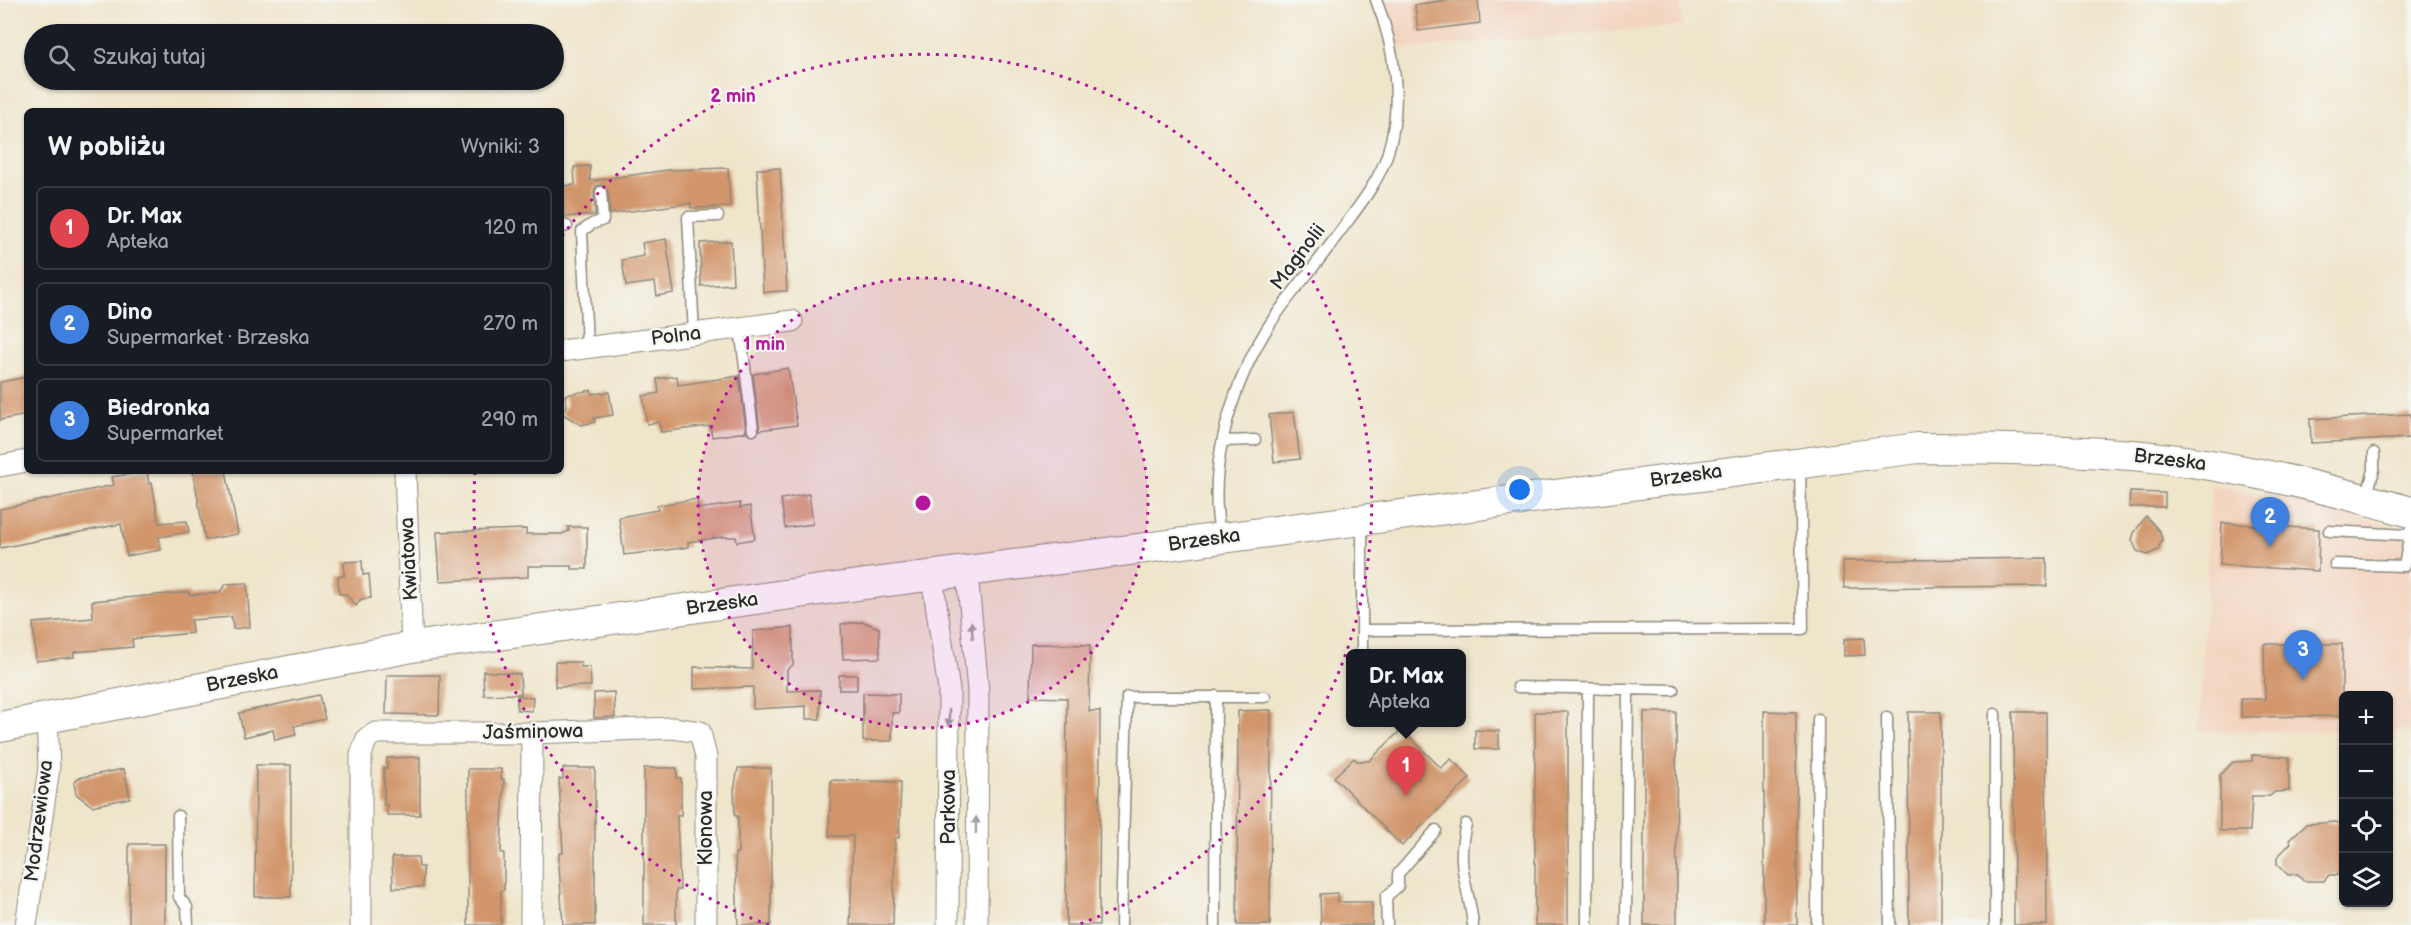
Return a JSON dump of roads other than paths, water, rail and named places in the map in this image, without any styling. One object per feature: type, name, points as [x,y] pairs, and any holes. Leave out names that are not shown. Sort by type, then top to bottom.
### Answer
[{"type":"street","name":"Polna","points":[[564,351],[792,321]]},
{"type":"street","name":"Brzeska","points":[[0,727],[412,647],[1221,537],[1800,461],[1918,448],[2065,451],[2132,455],[2218,466],[2275,476],[2366,499],[2411,525]]},
{"type":"street","points":[[0,466],[24,462]]},
{"type":"street","name":"Kwiatowa","points":[[405,474],[412,647]]},
{"type":"street","name":"Parkowa","points":[[968,572],[978,691],[977,925]]},
{"type":"street","name":"Parkowa","points":[[932,576],[949,690],[948,925]]},
{"type":"street","points":[[949,690],[978,691]]},
{"type":"street","name":"Modrzewiowa","points":[[26,925],[49,768],[47,717]]},
{"type":"street","name":"Jaśminowa","points":[[361,925],[361,754],[367,738],[376,733],[387,732],[532,734],[674,728],[699,732]]},
{"type":"street","name":"Klonowa","points":[[699,732],[706,757],[706,925]]},
{"type":"street","points":[[531,925],[532,734]]},
{"type":"street","points":[[949,856],[976,856]]},
{"type":"lane","name":"Magnolii","points":[[1221,537],[1217,490],[1223,441],[1248,364],[1266,330],[1365,198],[1388,154],[1394,129],[1395,81],[1391,51],[1376,0]]},
{"type":"lane","points":[[587,348],[582,231],[603,220],[601,192]]},
{"type":"lane","points":[[694,334],[688,218],[718,216]]},
{"type":"lane","points":[[740,328],[753,430]]},
{"type":"lane","points":[[1223,441],[1255,440]]},
{"type":"lane","points":[[2366,499],[2374,470],[2374,453]]},
{"type":"lane","points":[[1362,630],[1803,629],[1800,461]]},
{"type":"lane","points":[[1362,520],[1362,649]]},
{"type":"lane","points":[[2329,531],[2411,525],[2404,566],[2335,564]]},
{"type":"lane","points":[[1518,687],[1673,690]]},
{"type":"lane","points":[[1587,925],[1588,688]]},
{"type":"lane","points":[[1626,925],[1628,690]]},
{"type":"lane","points":[[1215,925],[1216,696]]},
{"type":"lane","points":[[1121,925],[1127,697],[1265,697]]},
{"type":"lane","points":[[1995,714],[1995,925]]},
{"type":"lane","points":[[1887,717],[1890,925]]},
{"type":"lane","points":[[1817,925],[1818,719]]},
{"type":"lane","points":[[178,816],[179,897],[187,907],[188,925]]},
{"type":"lane","points":[[1466,824],[1460,848],[1463,884],[1473,925]]},
{"type":"lane","points":[[1387,925],[1386,897],[1398,886],[1398,874],[1436,830]]},
{"type":"place","name":"Dino","points":[[2270,547]]},
{"type":"place","name":"Biedronka","points":[[2303,680]]},
{"type":"place","name":"Dr. Max","points":[[1406,796]]}]
